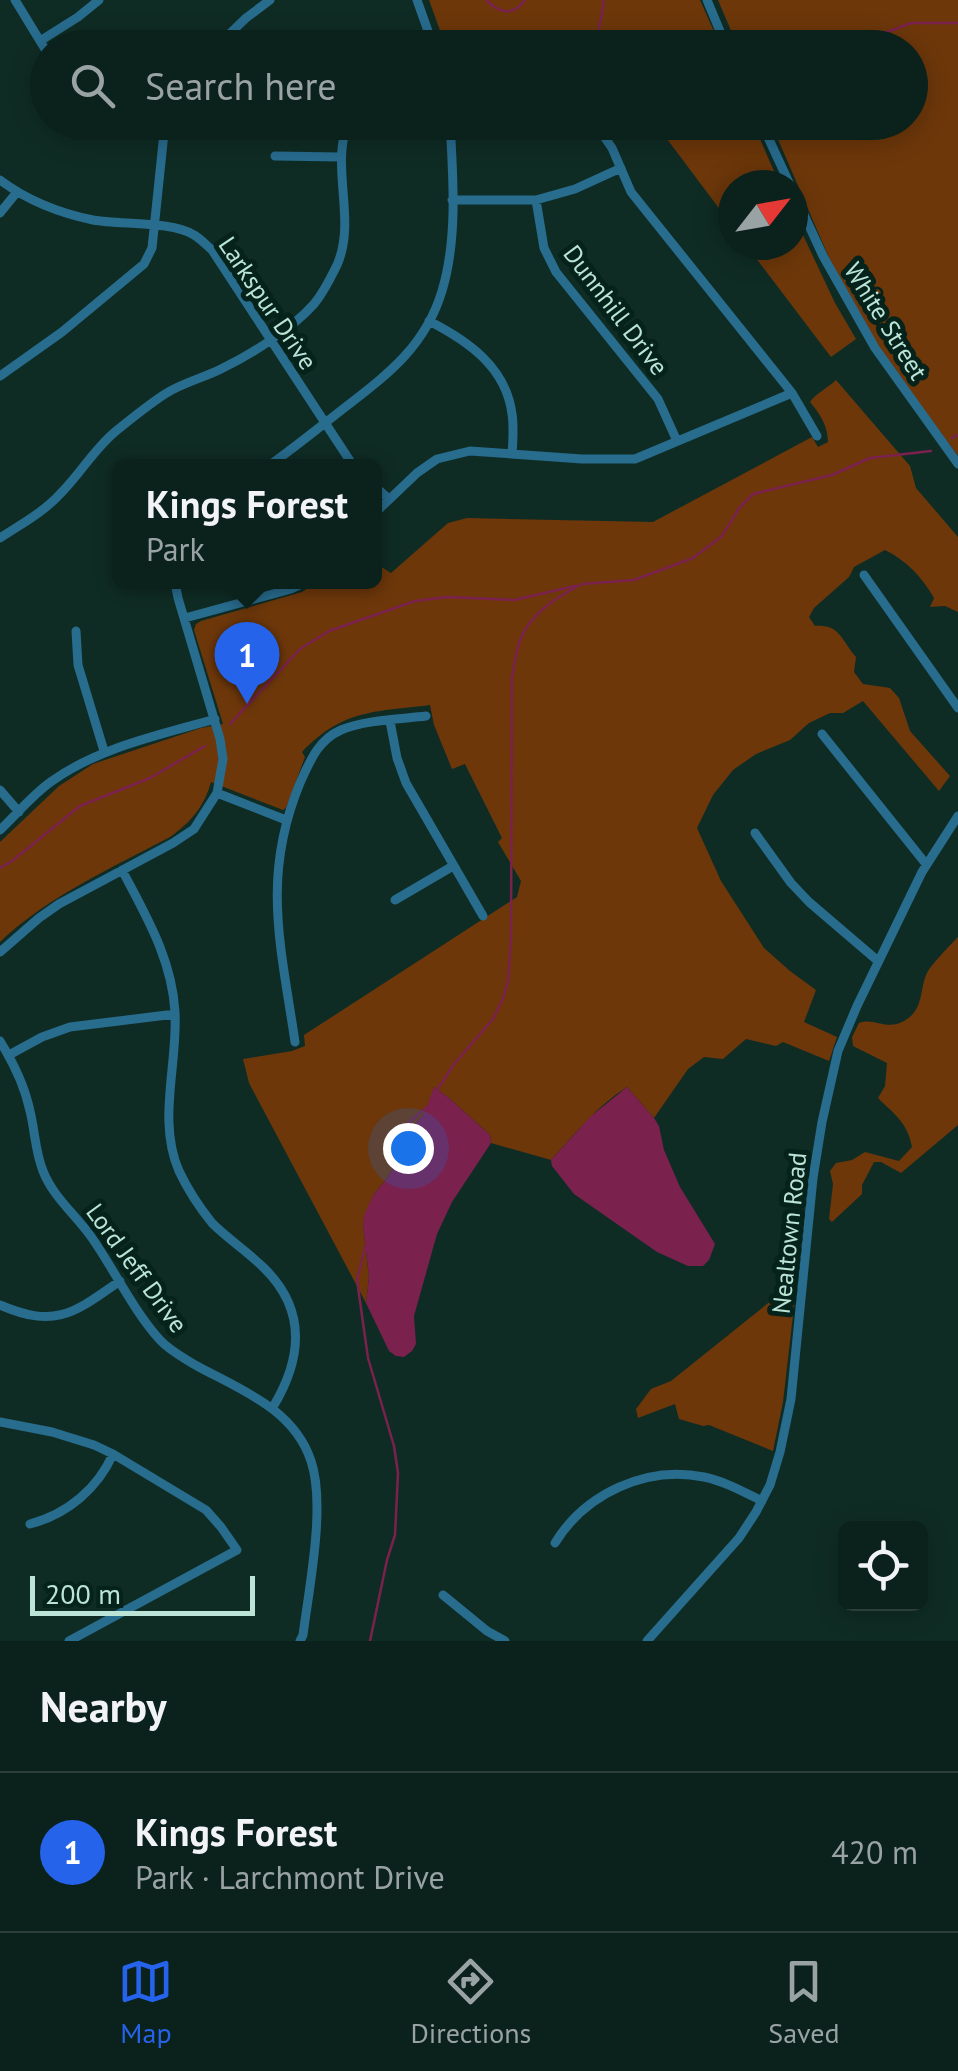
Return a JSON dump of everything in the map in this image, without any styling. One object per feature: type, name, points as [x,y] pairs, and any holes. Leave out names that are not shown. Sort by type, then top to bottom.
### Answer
[{"type":"street","points":[[16,0],[33,30]]},
{"type":"street","points":[[58,30],[99,0]]},
{"type":"street","points":[[234,30],[270,0]]},
{"type":"street","points":[[416,0],[427,30]]},
{"type":"street","points":[[706,0],[720,30]]},
{"type":"street","points":[[0,376],[50,342],[144,264],[156,226],[165,140]]},
{"type":"street","points":[[0,538],[42,512],[112,434],[168,392],[222,369],[298,319],[314,304],[340,258],[344,140]]},
{"type":"street","points":[[276,459],[396,368],[429,321],[444,287],[451,236],[450,140]]},
{"type":"street","points":[[606,140],[631,192],[792,392],[817,436]]},
{"type":"street","name":"White Street","points":[[769,140],[784,170]]},
{"type":"street","points":[[275,156],[341,157]]},
{"type":"street","points":[[452,200],[536,200],[575,189],[621,168]]},
{"type":"street","name":"Larkspur Drive","points":[[0,180],[48,208],[94,220],[176,228],[194,234],[212,250],[349,459]]},
{"type":"street","points":[[0,213],[17,192]]},
{"type":"street","name":"Dunnhill Drive","points":[[536,200],[544,248],[556,272],[658,399],[677,441]]},
{"type":"street","name":"White Street","points":[[808,223],[875,348],[958,464]]},
{"type":"street","points":[[429,321],[471,345],[496,374],[510,400],[514,420],[512,454]]},
{"type":"street","points":[[382,507],[437,459],[470,451],[635,459],[792,392]]},
{"type":"street","points":[[382,493],[389,500]]},
{"type":"street","points":[[864,575],[958,708]]},
{"type":"street","points":[[0,952],[59,904],[194,829],[217,793],[222,759],[215,719],[177,589]]},
{"type":"street","points":[[185,618],[291,589]]},
{"type":"street","points":[[76,631],[78,665],[104,751]]},
{"type":"street","points":[[295,1042],[276,896],[286,820],[314,752],[326,740],[354,726],[426,716]]},
{"type":"street","points":[[0,830],[49,783],[82,762],[104,751],[215,719]]},
{"type":"street","points":[[390,721],[406,783],[483,916]]},
{"type":"street","points":[[822,734],[926,864]]},
{"type":"street","points":[[0,790],[19,812]]},
{"type":"street","points":[[217,793],[286,820]]},
{"type":"street","name":"Nealtown Road","points":[[648,1641],[739,1538],[762,1501],[780,1452],[790,1398],[813,1178],[838,1050],[926,864],[958,816]]},
{"type":"street","points":[[756,832],[791,883],[878,961]]},
{"type":"street","points":[[396,900],[453,866]]},
{"type":"street","points":[[122,870],[160,945],[173,990],[168,1117],[178,1169],[212,1222],[266,1270],[283,1290],[290,1307],[296,1341],[294,1358],[284,1389],[273,1407]]},
{"type":"street","points":[[9,1055],[70,1027],[175,1014]]},
{"type":"street","name":"Lord Jeff Drive","points":[[0,1041],[30,1110],[35,1145],[54,1194],[76,1217],[149,1327],[179,1356],[273,1407],[305,1446],[312,1463],[318,1510],[300,1641]]},
{"type":"street","points":[[0,1304],[50,1318],[81,1308],[120,1281]]},
{"type":"street","points":[[0,1422],[52,1432],[113,1454],[206,1510],[236,1550],[70,1641]]},
{"type":"street","points":[[30,1524],[44,1521],[74,1503],[105,1473],[113,1454]]},
{"type":"street","points":[[554,1543],[579,1513],[611,1491],[651,1475],[706,1477],[762,1501]]},
{"type":"street","points":[[443,1595],[505,1641]]},
{"type":"shaded area","points":[[429,0],[700,0],[713,30],[440,30]]},
{"type":"shaded area","points":[[718,0],[958,0],[958,456],[886,359],[833,267],[808,209],[808,170],[791,170],[778,140],[928,140],[928,30],[731,30]]},
{"type":"shaded area","points":[[668,140],[760,140],[773,170],[718,170],[718,207]]},
{"type":"shaded area","points":[[808,246],[856,339],[831,357],[757,260],[808,260]]},
{"type":"shaded area","points":[[836,380],[910,466],[916,488],[958,537],[958,612],[945,606],[930,607],[934,598],[924,583],[907,564],[885,550],[854,567],[809,617],[815,626],[839,634],[856,657],[854,672],[863,684],[890,688],[899,698],[910,731],[950,776],[939,791],[863,701],[843,713],[830,713],[809,723],[790,740],[756,754],[733,770],[713,795],[697,828],[721,881],[764,948],[816,990],[804,1022],[837,1037],[829,1061],[783,1042],[776,1046],[746,1039],[723,1059],[704,1057],[688,1069],[654,1118],[627,1087],[596,1112],[551,1160],[491,1143],[490,1135],[434,1087],[425,1114],[407,1133],[399,1158],[374,1194],[363,1225],[369,1277],[366,1303],[249,1083],[243,1059],[305,1046],[304,1035],[517,897],[521,881],[498,842],[502,838],[465,764],[452,769],[430,705],[361,715],[317,738],[302,752],[305,757],[283,810],[211,782],[200,806],[178,831],[60,897],[0,942],[0,842],[59,786],[93,764],[223,724],[194,630],[201,621],[306,589],[382,589],[382,567],[391,573],[448,523],[467,518],[653,522],[812,437],[818,447],[828,442],[823,420],[810,402]]},
{"type":"shaded area","points":[[958,937],[958,1125],[901,1173],[874,1162],[862,1185],[862,1194],[832,1222],[830,1171],[836,1163],[865,1152],[899,1161],[912,1147],[904,1125],[878,1098],[885,1086],[887,1063],[853,1046],[852,1037],[859,1023],[891,1025],[911,1016],[929,970]]},
{"type":"shaded area","points":[[434,1087],[490,1135],[491,1143],[452,1202],[437,1234],[414,1316],[416,1344],[404,1357],[396,1356],[389,1351],[366,1303],[369,1277],[364,1215],[399,1158],[407,1133],[424,1114]]},
{"type":"shaded area","points":[[627,1087],[659,1126],[664,1150],[680,1187],[715,1244],[703,1266],[688,1266],[657,1252],[574,1194],[552,1166],[551,1160],[590,1117]]},
{"type":"shaded area","points":[[797,1280],[783,1402],[773,1451],[709,1425],[679,1419],[675,1404],[638,1418],[636,1409],[651,1389],[671,1381]]},
{"type":"waterway","points":[[486,0],[506,11],[516,9],[525,0]]},
{"type":"waterway","points":[[598,30],[603,0]]},
{"type":"waterway","points":[[893,30],[911,23],[958,23]]},
{"type":"waterway","points":[[952,438],[958,435]]},
{"type":"waterway","points":[[582,584],[634,580],[693,558],[722,536],[753,494],[832,475],[870,458],[931,451]]},
{"type":"waterway","points":[[437,1090],[493,1019],[508,981],[512,677],[518,647],[536,616],[582,584]]},
{"type":"waterway","points":[[230,724],[300,649],[329,631],[415,601],[447,597],[514,600],[575,586]]},
{"type":"waterway","points":[[0,868],[80,806],[150,778],[205,746]]},
{"type":"waterway","points":[[399,1157],[407,1124],[428,1106]]},
{"type":"waterway","points":[[365,1247],[357,1280],[368,1358],[398,1473],[395,1535],[370,1641]]},
{"type":"place","name":"Kings Forest","points":[[247,704]]}]
